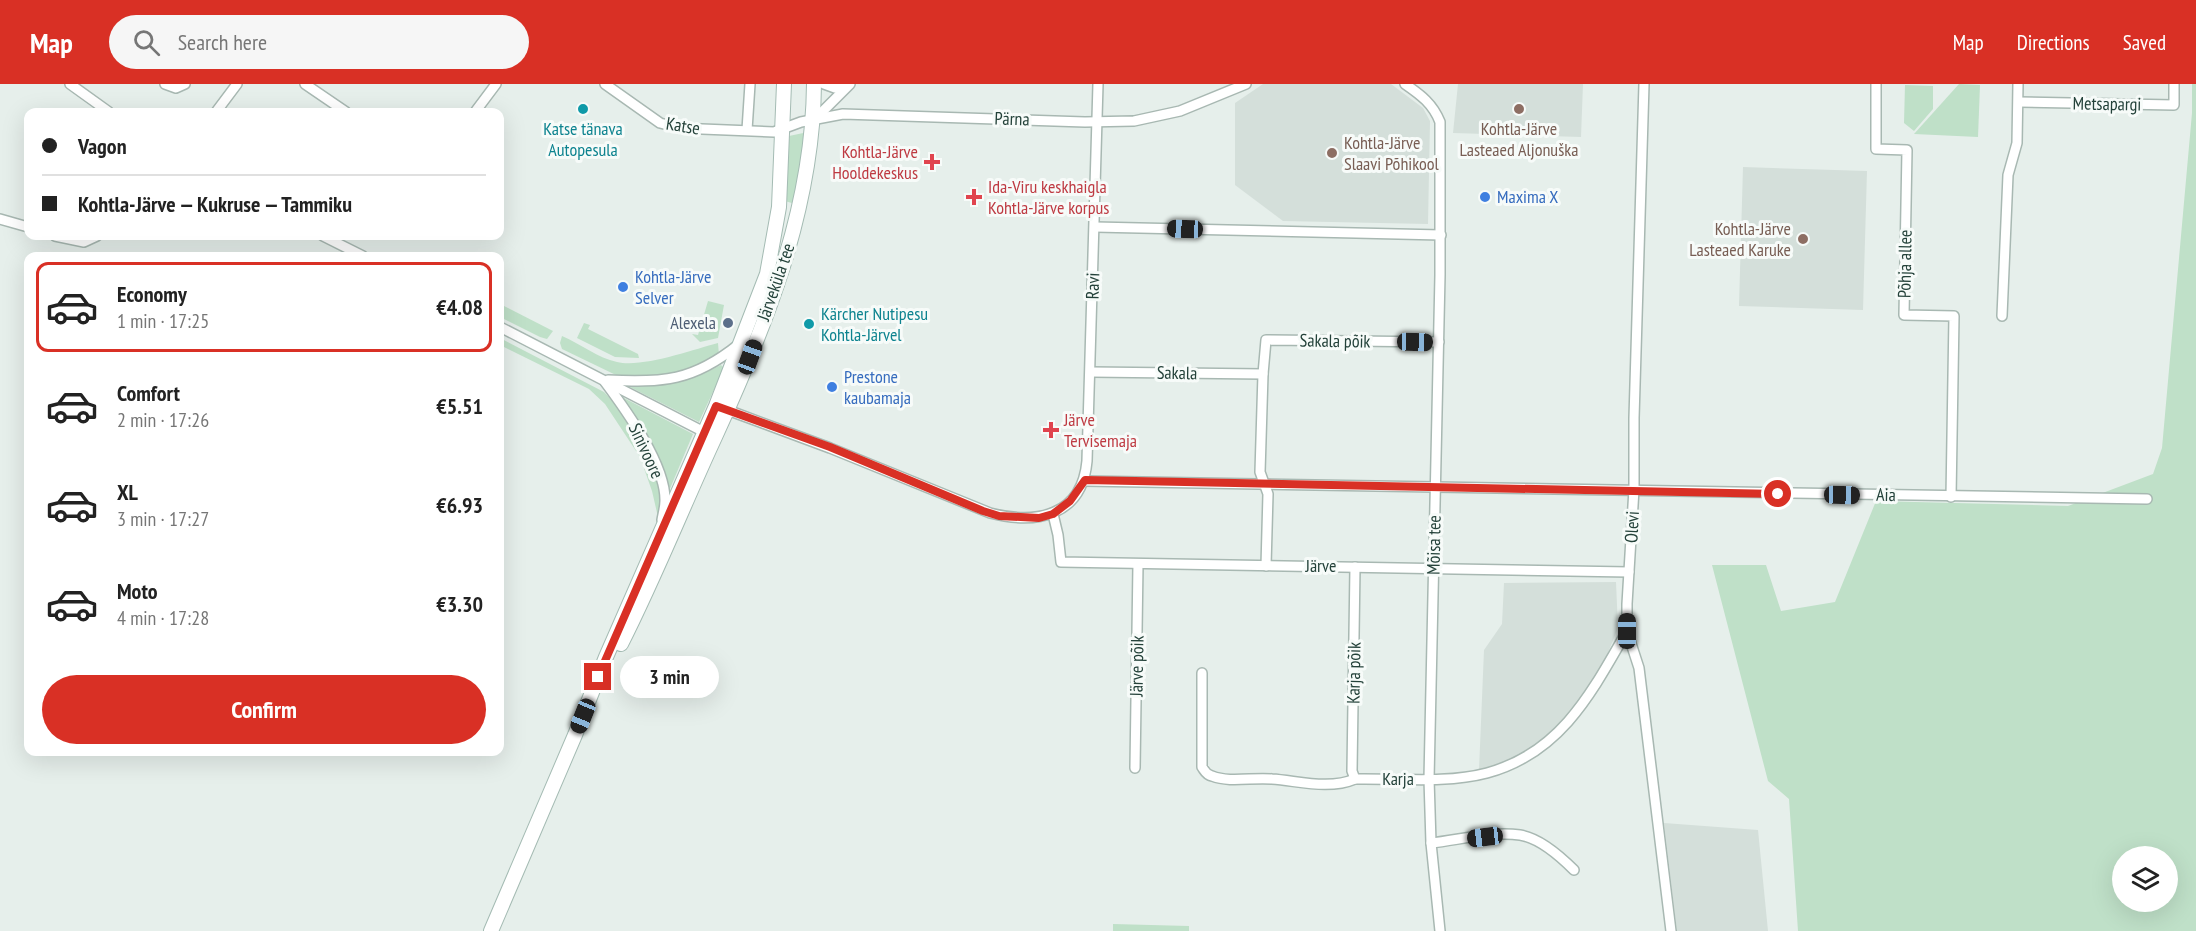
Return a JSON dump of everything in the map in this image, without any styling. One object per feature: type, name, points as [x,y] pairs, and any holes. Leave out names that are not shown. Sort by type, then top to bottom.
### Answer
[{"type":"main road","name":"Järveküla tee","points":[[575,735],[629,627],[701,470],[740,344],[764,284],[772,256],[779,207],[778,130],[784,84]]},
{"type":"main road","name":"Järveküla tee","points":[[722,408],[744,375],[787,259],[800,200],[813,120],[814,84]]},
{"type":"main road","name":"Järveküla tee","points":[[575,735],[697,450],[710,435]]},
{"type":"main road","points":[[491,931],[575,735]]},
{"type":"street","points":[[70,84],[103,108]]},
{"type":"street","points":[[165,84],[176,88],[184,84]]},
{"type":"street","points":[[219,108],[237,84]]},
{"type":"street","points":[[305,84],[340,108]]},
{"type":"street","points":[[478,108],[496,84]]},
{"type":"street","name":"Katse","points":[[605,84],[660,123],[679,128],[778,130]]},
{"type":"street","points":[[747,130],[750,84]]},
{"type":"street","points":[[824,84],[835,88],[842,84]]},
{"type":"street","points":[[813,120],[850,84]]},
{"type":"street","name":"Ravi","points":[[1083,484],[1088,452],[1098,84]]},
{"type":"street","name":"Pärna","points":[[778,130],[843,114],[1097,122],[1134,121],[1165,116],[1246,84]]},
{"type":"street","name":"Mõisa tee","points":[[1405,84],[1428,100],[1440,122],[1441,235],[1429,779],[1431,843],[1440,931]]},
{"type":"street","name":"Olevi","points":[[1644,84],[1634,489],[1627,631],[1639,668],[1671,931]]},
{"type":"street","name":"Põhja allee","points":[[1876,84],[1876,149],[1907,150],[1904,315],[1954,316],[1951,497]]},
{"type":"street","points":[[2002,315],[2008,175],[2017,142],[2018,84]]},
{"type":"street","name":"Metsapargi","points":[[2019,102],[2174,105],[2174,84]]},
{"type":"street","points":[[0,219],[24,226]]},
{"type":"street","points":[[1095,227],[1441,235]]},
{"type":"street","points":[[331,240],[355,252]]},
{"type":"street","name":"Sinivoore","points":[[504,329],[710,435]]},
{"type":"street","name":"Sakala põik","points":[[1263,375],[1266,340],[1439,342]]},
{"type":"street","name":"Sinivoore","points":[[603,380],[674,379],[710,365],[740,344]]},
{"type":"street","name":"Sakala","points":[[1090,372],[1263,375]]},
{"type":"street","points":[[1263,375],[1260,472],[1268,502],[1266,566]]},
{"type":"street","name":"Sinivoore","points":[[603,380],[639,431],[657,469],[665,501],[661,530]]},
{"type":"street","points":[[722,408],[830,447],[990,513],[1013,518],[1039,518],[1053,514],[1070,501],[1083,484]]},
{"type":"street","name":"Aia","points":[[1083,484],[1435,486],[2147,499]]},
{"type":"street","name":"Järve","points":[[1053,514],[1061,562],[1629,572]]},
{"type":"street","name":"Järve põik","points":[[1135,768],[1138,564]]},
{"type":"street","name":"Karja põik","points":[[1354,779],[1352,771],[1355,567]]},
{"type":"street","name":"Karja","points":[[1202,673],[1202,766],[1211,776],[1272,779],[1299,783],[1345,783],[1354,779],[1429,779],[1487,773],[1540,749],[1563,729],[1587,699],[1627,631]]},
{"type":"street","points":[[1431,843],[1503,834],[1521,835],[1559,854],[1574,870]]},
{"type":"shaded area","name":"Kohtla-Järve Slaavi Põhikool","points":[[1263,84],[1391,84],[1423,108],[1430,121],[1428,224],[1283,221],[1235,185],[1235,103]]},
{"type":"shaded area","name":"Kohtla-Järve Lasteaed Aljonuška","points":[[1458,84],[1583,84],[1581,137],[1453,133]]},
{"type":"shaded area","name":"Kohtla-Järve Lasteaed Karuke","points":[[1743,167],[1867,171],[1863,310],[1739,306]]},
{"type":"shaded area","points":[[1616,582],[1618,628],[1603,665],[1581,700],[1552,735],[1513,760],[1479,770],[1484,650],[1502,624],[1504,583]]},
{"type":"shaded area","points":[[1664,823],[1758,830],[1768,931],[1677,931]]},
{"type":"green space","points":[[1959,84],[1980,85],[1978,137],[1914,134]]},
{"type":"green space","points":[[2192,84],[2196,84],[2196,931],[1798,931],[1789,799],[1768,781],[1712,565],[1766,565],[1781,611],[1835,602],[1876,501],[2068,506],[2153,474],[2162,448],[2192,113]]},
{"type":"green space","points":[[1905,85],[1933,86],[1933,109],[1914,131],[1904,123]]},
{"type":"green space","points":[[808,132],[795,204],[785,201],[789,136]]},
{"type":"green space","points":[[708,301],[724,305],[718,338],[700,342],[692,334],[698,335]]},
{"type":"green space","points":[[504,306],[553,331],[547,339],[504,319]]},
{"type":"green space","points":[[584,323],[590,325],[588,329],[638,354],[639,358],[615,357],[577,338]]},
{"type":"green space","points":[[562,336],[617,362],[640,363],[718,343],[719,355],[690,370],[659,376],[620,377],[562,349],[560,343]]},
{"type":"green space","points":[[504,340],[604,392],[614,402],[646,450],[654,469],[660,487],[661,503],[658,517],[640,457],[605,404],[589,389],[504,347]]},
{"type":"green space","points":[[721,365],[724,368],[699,422],[628,386],[676,382]]},
{"type":"green space","points":[[622,397],[693,434],[669,491],[656,453]]},
{"type":"green space","points":[[1113,924],[1189,926],[1189,931],[1113,931]]},
{"type":"place","name":"Katse tänava Autopesula","points":[[583,109]]},
{"type":"place","name":"Kohtla-Järve Lasteaed Aljonuška","points":[[1519,109]]},
{"type":"place","name":"Kohtla-Järve Slaavi Põhikool","points":[[1332,153]]},
{"type":"place","name":"Kohtla-Järve Hooldekeskus","points":[[932,162]]},
{"type":"place","name":"Ida-Viru keskhaigla Kohtla-Järve korpus","points":[[974,197]]},
{"type":"place","name":"Maxima X","points":[[1485,197]]},
{"type":"place","name":"Kohtla-Järve Lasteaed Karuke","points":[[1803,239]]},
{"type":"place","name":"Kohtla-Järve Selver","points":[[623,287]]},
{"type":"place","name":"Alexela","points":[[728,323]]},
{"type":"place","name":"Kärcher Nutipesu Kohtla-Järvel","points":[[809,324]]},
{"type":"place","name":"Prestone kaubamaja","points":[[832,387]]},
{"type":"place","name":"Järve Tervisemaja","points":[[1051,430]]},
{"type":"route","points":[[598,677],[716,406],[830,447],[983,511],[1013,518],[1039,518],[1053,514],[1070,501],[1085,480],[1634,489],[1778,494]]}]
